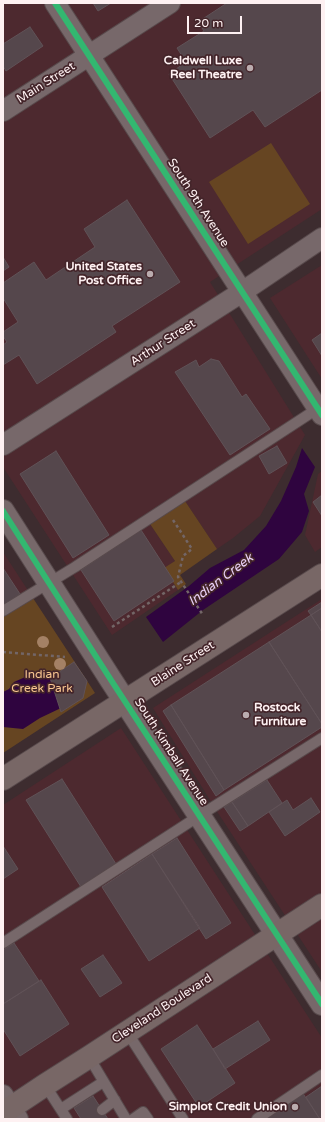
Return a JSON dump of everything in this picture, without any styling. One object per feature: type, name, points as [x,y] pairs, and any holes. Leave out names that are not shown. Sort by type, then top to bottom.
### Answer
[{"type":"main road","name":"Blaine Street","points":[[3,780],[322,575]]},
{"type":"main road","name":"Cleveland Boulevard","points":[[9,1109],[322,905]]},
{"type":"street","name":"South 9th Avenue","points":[[55,3],[242,292],[321,410]]},
{"type":"street","name":"Main Street","points":[[3,111],[170,3]]},
{"type":"street","name":"Arthur Street","points":[[3,445],[242,292],[322,238]]},
{"type":"street","name":"South Kimball Avenue","points":[[3,512],[322,1004]]},
{"type":"lane","points":[[3,611],[75,567],[321,410]]},
{"type":"lane","points":[[3,944],[199,816],[322,738]]},
{"type":"lane","points":[[127,1032],[183,1119]]},
{"type":"lane","points":[[89,1057],[126,1119]]},
{"type":"lane","points":[[257,1119],[322,1075]]},
{"type":"lane","points":[[61,1109],[104,1082]]},
{"type":"lane","points":[[45,1085],[68,1119]]},
{"type":"lane","points":[[102,1110],[115,1100]]},
{"type":"lane","points":[[133,1119],[143,1112],[148,1119]]},
{"type":"path","points":[[166,508],[192,549],[183,556],[178,577],[203,615]]},
{"type":"path","points":[[112,627],[181,582]]},
{"type":"path","points":[[3,652],[65,657]]},
{"type":"shaded area","points":[[3,3],[322,3],[322,209],[210,282],[305,435],[260,516],[217,549],[185,501],[150,524],[175,561],[165,568],[178,590],[112,635],[3,467]]},
{"type":"shaded area","points":[[322,265],[322,379],[270,298]]},
{"type":"shaded area","points":[[322,471],[322,547],[315,552],[305,535],[318,474]]},
{"type":"shaded area","points":[[3,552],[29,592],[3,608]]},
{"type":"shaded area","points":[[322,599],[322,972],[218,813],[153,708]]},
{"type":"shaded area","points":[[121,728],[322,1038],[322,1119],[3,1119],[3,805]]},
{"type":"green space","points":[[271,143],[310,204],[248,244],[209,182]]},
{"type":"green space","points":[[185,501],[217,549],[180,575],[186,584],[178,590],[164,568],[175,561],[150,524]]},
{"type":"green space","name":"Indian Creek Park","points":[[29,592],[95,693],[3,753],[3,608]]},
{"type":"water","name":"Indian Creek","points":[[302,448],[315,467],[304,494],[309,511],[302,532],[279,559],[203,610],[163,642],[146,617],[189,586],[210,568],[244,550],[266,526],[281,501],[296,467]]},
{"type":"water","points":[[42,672],[54,683],[61,708],[40,718],[23,729],[3,727],[3,692],[9,689],[14,682],[32,674]]},
{"type":"building","points":[[93,3],[111,3],[98,11]]},
{"type":"building","name":"Caldwell Luxe Reel Theatre","points":[[227,3],[322,3],[322,90],[265,127],[253,110],[210,138],[169,74],[186,62],[177,48],[204,31],[198,22]]},
{"type":"building","points":[[30,27],[43,46],[6,71],[3,66],[3,44]]},
{"type":"building","points":[[127,200],[180,282],[112,326],[116,332],[37,384],[19,355],[3,365],[3,345],[7,342],[3,336],[3,332],[18,322],[3,298],[3,283],[34,262],[46,280],[95,247],[84,229]]},
{"type":"building","points":[[3,257],[9,267],[3,271]]},
{"type":"building","points":[[322,333],[322,356],[312,340]]},
{"type":"building","points":[[211,359],[219,361],[242,397],[246,394],[270,429],[230,455],[175,372],[196,360],[199,367]]},
{"type":"building","points":[[277,446],[287,463],[269,474],[259,456]]},
{"type":"building","points":[[56,451],[109,535],[73,558],[20,474]]},
{"type":"building","points":[[322,495],[322,516],[313,502]]},
{"type":"building","points":[[141,530],[174,581],[114,621],[81,570]]},
{"type":"building","points":[[3,568],[20,594],[3,605]]},
{"type":"building","points":[[322,602],[322,608],[311,615],[308,611]]},
{"type":"building","points":[[322,608],[322,632],[311,615]]},
{"type":"building","points":[[311,615],[322,632],[322,724],[269,642]]},
{"type":"building","name":"Rostock Furniture","points":[[269,642],[322,724],[322,727],[224,790],[171,705]]},
{"type":"building","points":[[74,662],[87,681],[83,698],[61,712],[50,678]]},
{"type":"building","points":[[171,705],[224,790],[216,796],[163,711]]},
{"type":"building","points":[[62,779],[116,864],[81,887],[26,800]]},
{"type":"building","points":[[267,780],[282,803],[248,826],[232,802]]},
{"type":"building","points":[[311,798],[320,812],[285,836],[269,812],[287,800],[293,810]]},
{"type":"building","points":[[232,802],[248,826],[240,831],[224,807]]},
{"type":"building","points":[[177,838],[231,923],[206,939],[152,854]]},
{"type":"building","points":[[3,846],[18,869],[3,879]]},
{"type":"building","points":[[152,854],[200,928],[149,961],[102,887]]},
{"type":"building","points":[[14,943],[39,981],[3,1004],[3,950]]},
{"type":"building","points":[[103,955],[122,983],[100,997],[81,969]]},
{"type":"building","points":[[41,980],[69,1024],[20,1056],[3,1029],[3,1004]]},
{"type":"building","points":[[258,1021],[270,1040],[225,1069],[213,1049]]},
{"type":"building","points":[[197,1025],[235,1083],[199,1107],[161,1049]]},
{"type":"building","points":[[322,1086],[322,1116],[319,1118],[306,1097]]},
{"type":"building","name":"Simplot Credit Union","points":[[302,1092],[320,1119],[261,1119]]},
{"type":"building","points":[[93,1096],[108,1119],[81,1119],[74,1108]]},
{"type":"cycle path","points":[[55,3],[322,415]]},
{"type":"cycle path","points":[[3,511],[322,1004]]},
{"type":"place","name":"Caldwell Luxe Reel Theatre","points":[[250,68]]},
{"type":"place","name":"United States Post Office","points":[[150,274]]},
{"type":"place","name":"Rostock Furniture","points":[[246,715]]},
{"type":"place","name":"Simplot Credit Union","points":[[295,1107]]}]
